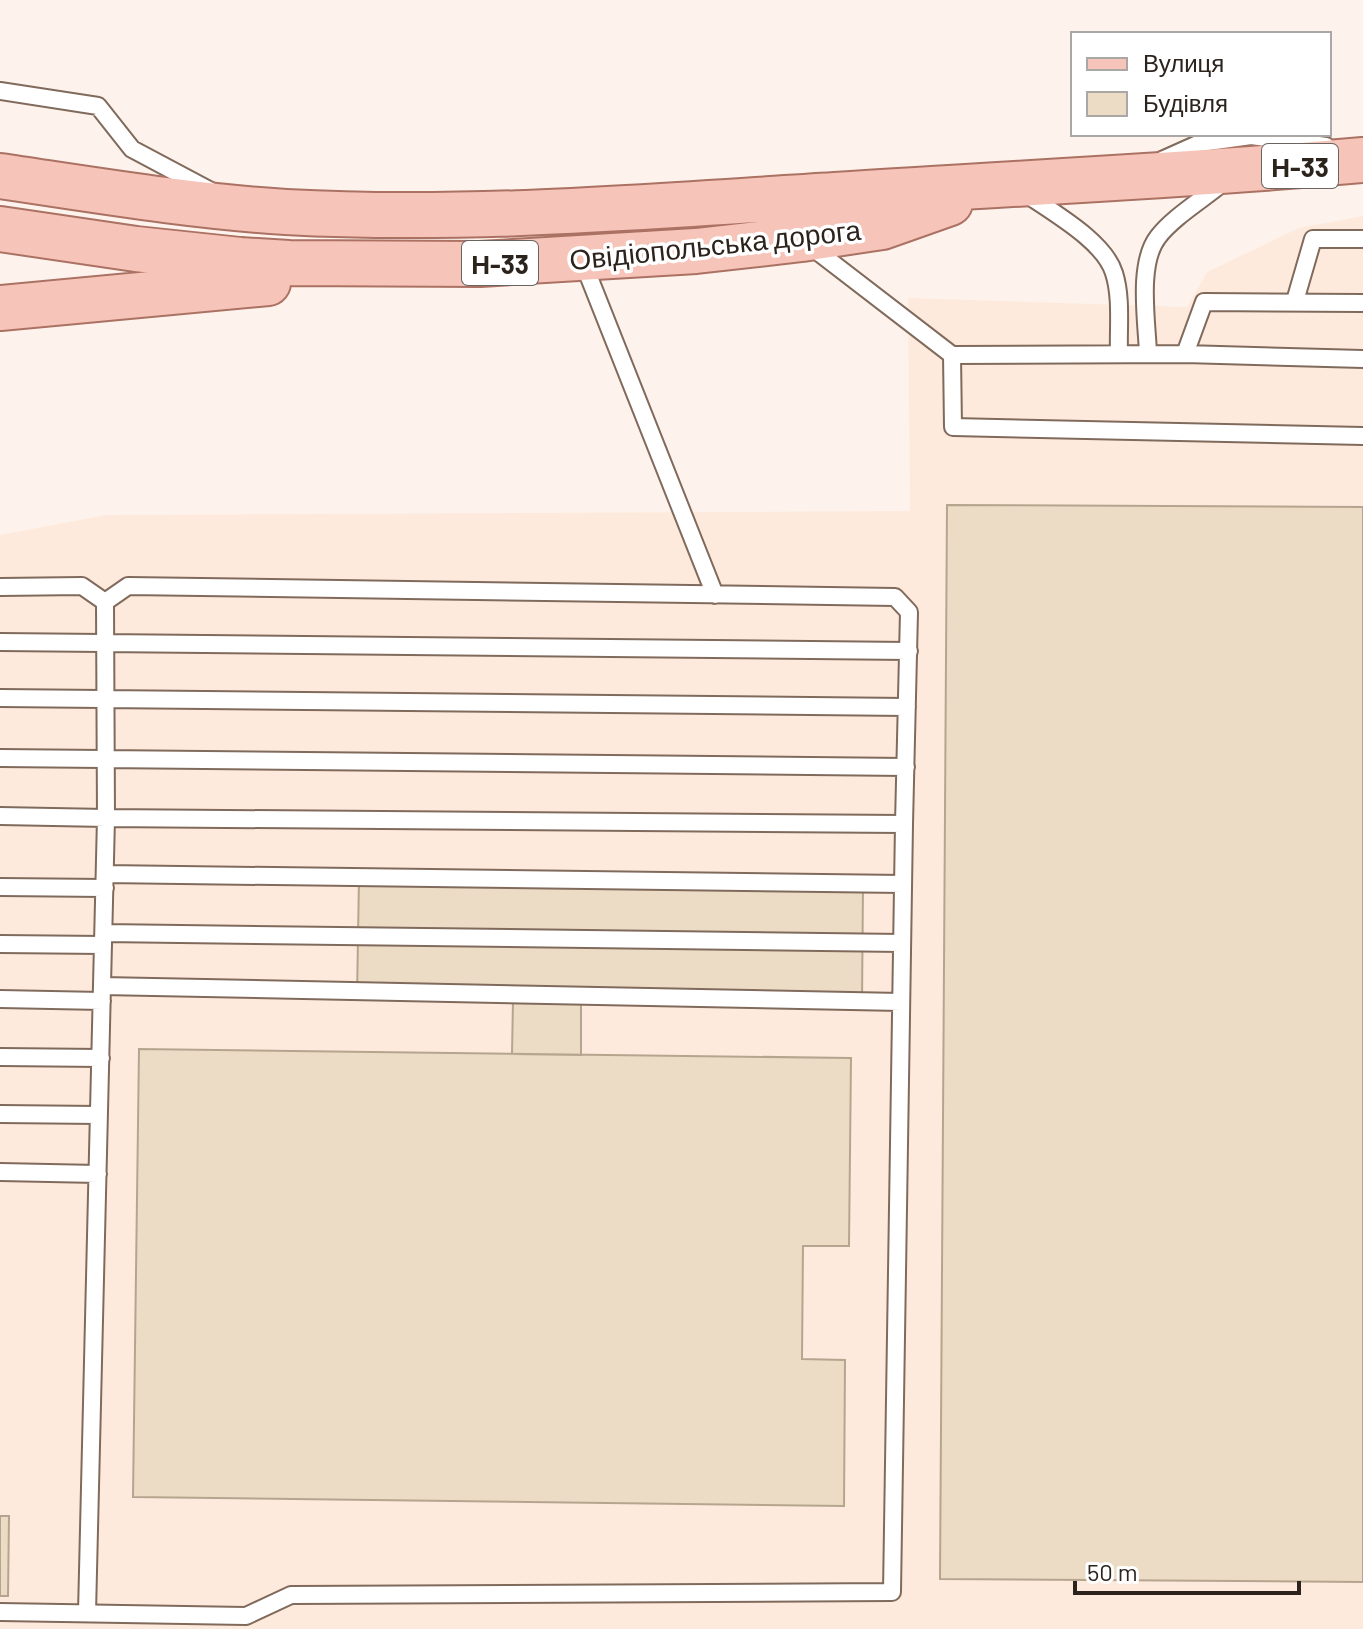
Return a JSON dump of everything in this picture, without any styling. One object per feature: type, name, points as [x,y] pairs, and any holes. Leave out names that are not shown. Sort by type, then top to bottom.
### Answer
[{"type":"main road","name":"Овідіопольська дорога","points":[[0,176],[244,209],[552,213],[1238,171],[1363,160]]},
{"type":"main road","name":"Овідіопольська дорога","points":[[0,229],[136,249],[240,260],[480,264],[696,251],[802,239],[882,227],[1004,186]]},
{"type":"main road","points":[[0,308],[480,264]]},
{"type":"lane","points":[[0,91],[98,106],[132,149],[244,209]]},
{"type":"lane","points":[[1137,177],[1156,162],[1200,143],[1251,136],[1363,153]]},
{"type":"lane","points":[[1148,354],[1145,294],[1149,253],[1158,237],[1238,171]]},
{"type":"lane","points":[[1004,186],[1092,241],[1108,257],[1118,295],[1119,354]]},
{"type":"lane","points":[[802,239],[952,355],[1185,354],[1363,359]]},
{"type":"lane","points":[[1295,301],[1313,239],[1363,239]]},
{"type":"lane","points":[[582,259],[715,595]]},
{"type":"lane","points":[[1185,354],[1204,302],[1363,303]]},
{"type":"lane","points":[[952,355],[953,427],[1363,436]]},
{"type":"lane","points":[[0,587],[82,586],[105,602]]},
{"type":"lane","points":[[0,1612],[246,1616],[291,1595],[892,1592],[909,612],[895,597],[128,586],[105,602]]},
{"type":"lane","points":[[87,1613],[105,881],[105,602]]},
{"type":"lane","points":[[0,642],[909,651]]},
{"type":"lane","points":[[0,698],[907,707]]},
{"type":"lane","points":[[0,758],[906,767]]},
{"type":"lane","points":[[0,816],[904,824]]},
{"type":"lane","points":[[0,887],[105,881],[903,884]]},
{"type":"lane","points":[[0,944],[103,939],[902,943]]},
{"type":"lane","points":[[0,999],[102,994],[901,1002]]},
{"type":"lane","points":[[0,1057],[101,1058]]},
{"type":"lane","points":[[0,1114],[99,1115]]},
{"type":"lane","points":[[0,1172],[98,1174]]},
{"type":"shaded area","points":[[1363,216],[1363,1629],[0,1629],[0,535],[106,515],[910,511],[908,298],[1187,307],[1207,272],[1299,228]]},
{"type":"building","points":[[947,505],[1363,507],[1363,1582],[940,1579]]},
{"type":"building","points":[[359,877],[863,884],[862,1003],[581,999],[581,1055],[512,1054],[513,1000],[357,998]]},
{"type":"building","points":[[139,1049],[851,1058],[849,1246],[803,1246],[802,1359],[845,1360],[844,1506],[133,1497]]},
{"type":"building","points":[[0,1516],[9,1516],[8,1596],[0,1596]]}]
